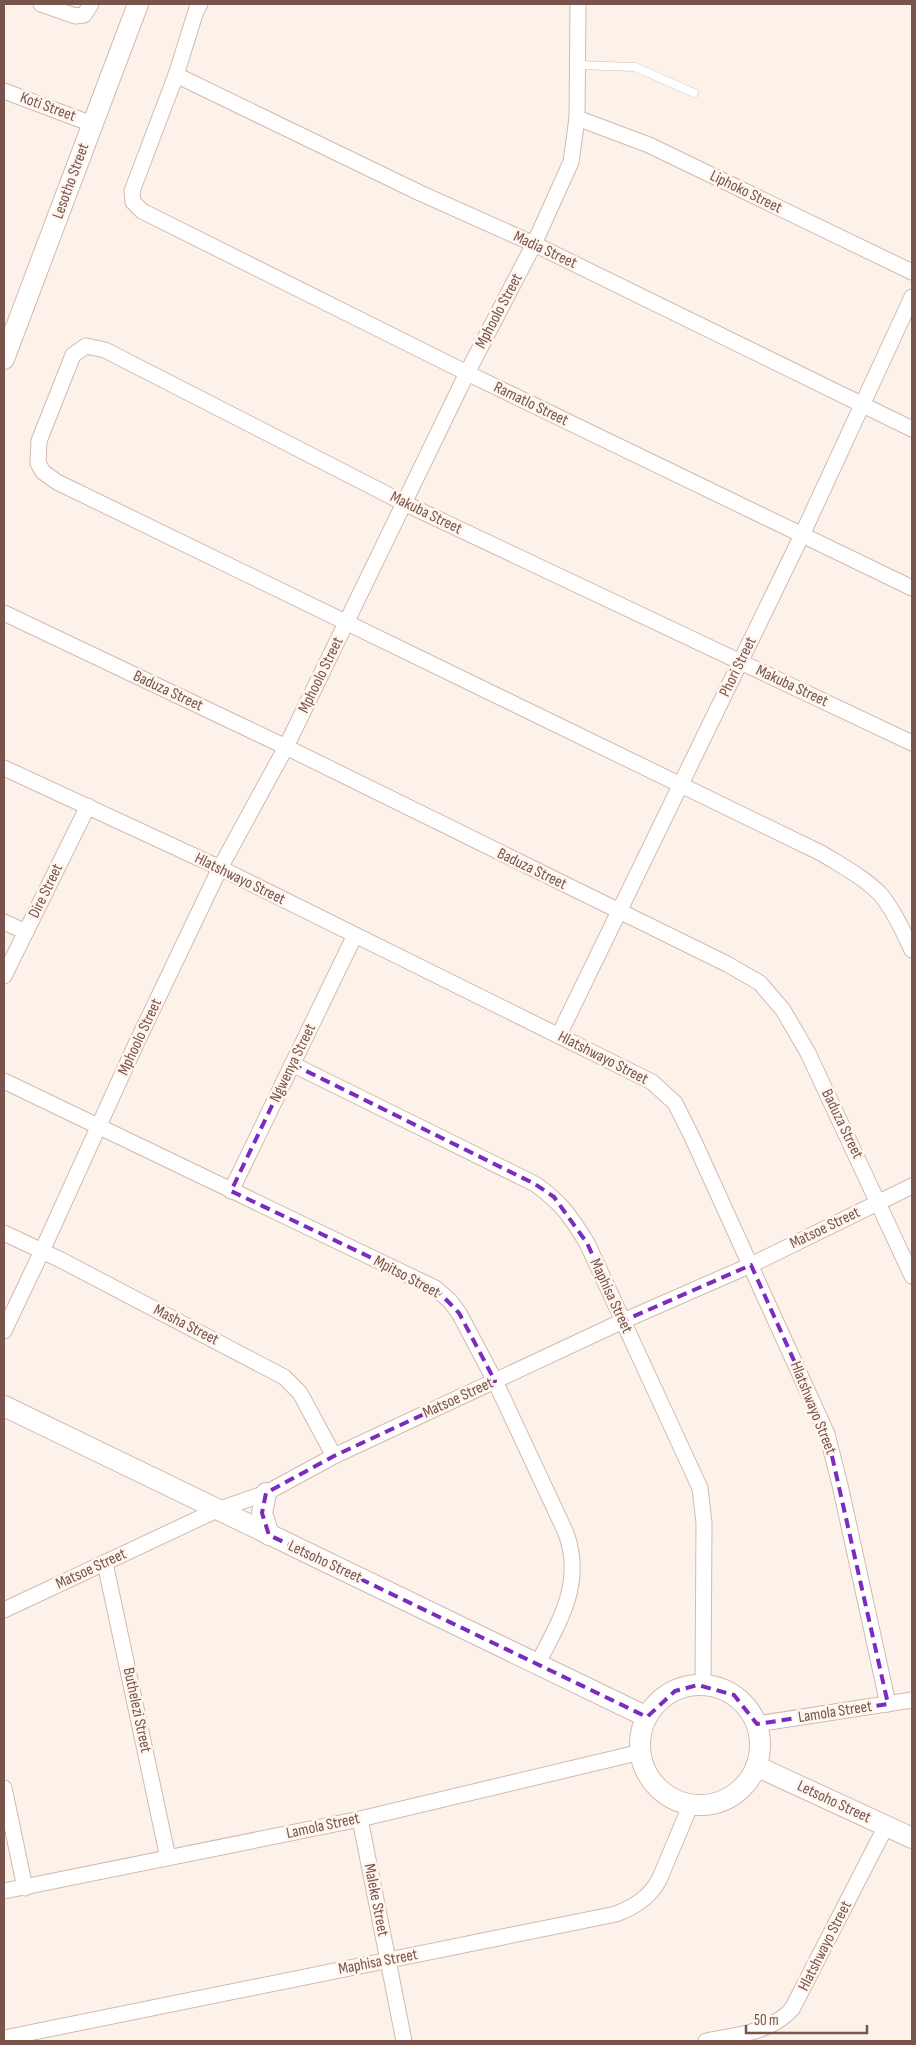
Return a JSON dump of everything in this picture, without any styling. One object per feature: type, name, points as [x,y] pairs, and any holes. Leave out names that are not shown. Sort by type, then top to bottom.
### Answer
[{"type":"street","points":[[41,4],[75,16],[84,15],[91,4]]},
{"type":"street","name":"Lesotho Street","points":[[4,359],[138,4]]},
{"type":"street","name":"Ramatlo Street","points":[[200,4],[196,11],[176,75],[132,191],[133,202],[142,211],[467,373],[912,588]]},
{"type":"street","name":"Mphoolo Street","points":[[4,1331],[97,1128],[220,868],[286,747],[467,373],[534,244],[571,162],[577,118],[578,4]]},
{"type":"street","name":"Madia Street","points":[[176,75],[420,193],[534,244],[912,429]]},
{"type":"street","name":"Koti Street","points":[[4,91],[92,124]]},
{"type":"street","name":"Liphoko Street","points":[[577,118],[649,145],[912,272]]},
{"type":"street","name":"Phori Street","points":[[559,1035],[802,535],[912,297]]},
{"type":"street","name":"Makuba Street","points":[[346,621],[57,482],[43,472],[38,463],[39,440],[73,355],[86,346],[94,346],[110,352],[404,502],[912,743]]},
{"type":"street","name":"Baduza Street","points":[[4,613],[286,747],[727,964],[760,983],[783,1010],[808,1053],[912,1276]]},
{"type":"street","points":[[346,621],[823,854],[857,876],[880,895],[899,923],[912,950]]},
{"type":"street","name":"Hlatshwayo Street","points":[[4,768],[220,868],[559,1035],[652,1082],[675,1103],[827,1434],[888,1704]]},
{"type":"street","name":"Dire Street","points":[[4,976],[88,806]]},
{"type":"street","points":[[4,922],[26,932]]},
{"type":"street","name":"Ngwenya Street","points":[[230,1191],[355,935]]},
{"type":"street","name":"Maphisa Street","points":[[292,1064],[535,1184],[554,1197],[572,1219],[623,1321],[697,1480],[702,1497],[704,1522],[703,1685]]},
{"type":"street","name":"Mpitso Street","points":[[4,1081],[97,1128],[435,1288],[450,1301],[459,1313],[495,1381],[566,1533],[571,1549],[573,1572],[569,1599],[538,1663]]},
{"type":"street","name":"Matsoe Street","points":[[4,1610],[217,1510],[266,1493],[334,1456],[623,1321],[751,1266],[912,1186]]},
{"type":"street","name":"Masha Street","points":[[4,1233],[284,1376],[300,1393],[334,1456]]},
{"type":"street","name":"Letsoho Street","points":[[4,1406],[647,1717]]},
{"type":"street","points":[[266,1493],[262,1513],[269,1535]]},
{"type":"street","name":"Buthelezi Street","points":[[105,1562],[168,1858]]},
{"type":"street","points":[[703,1685],[721,1689],[738,1698],[748,1708],[757,1724],[760,1745],[756,1766],[746,1784],[730,1796],[711,1804],[690,1804],[677,1800],[660,1790],[646,1770],[641,1752],[642,1732],[647,1717],[655,1705],[670,1693],[684,1687],[703,1685]]},
{"type":"street","name":"Lamola Street","points":[[757,1724],[912,1700]]},
{"type":"street","name":"Lamola Street","points":[[4,1891],[360,1818],[641,1752]]},
{"type":"street","name":"Letsoho Street","points":[[756,1766],[912,1838]]},
{"type":"street","points":[[4,1788],[25,1888]]},
{"type":"street","name":"Maphisa Street","points":[[4,2038],[616,1914],[629,1909],[646,1897],[657,1884],[690,1804]]},
{"type":"street","name":"Maleke Street","points":[[360,1818],[404,2041]]},
{"type":"street","name":"Hlatshwayo Street","points":[[706,2041],[765,2028],[782,2020],[792,2009],[886,1826]]},
{"type":"lane","points":[[578,65],[635,67],[694,93]]},
{"type":"highlighted area","points":[[292,1064],[535,1184],[554,1197],[587,1243],[623,1321],[751,1265],[827,1434],[888,1704],[757,1724],[734,1695],[698,1685],[675,1691],[647,1717],[269,1535],[262,1513],[266,1493],[334,1456],[495,1381],[459,1313],[435,1288],[231,1191]]}]
